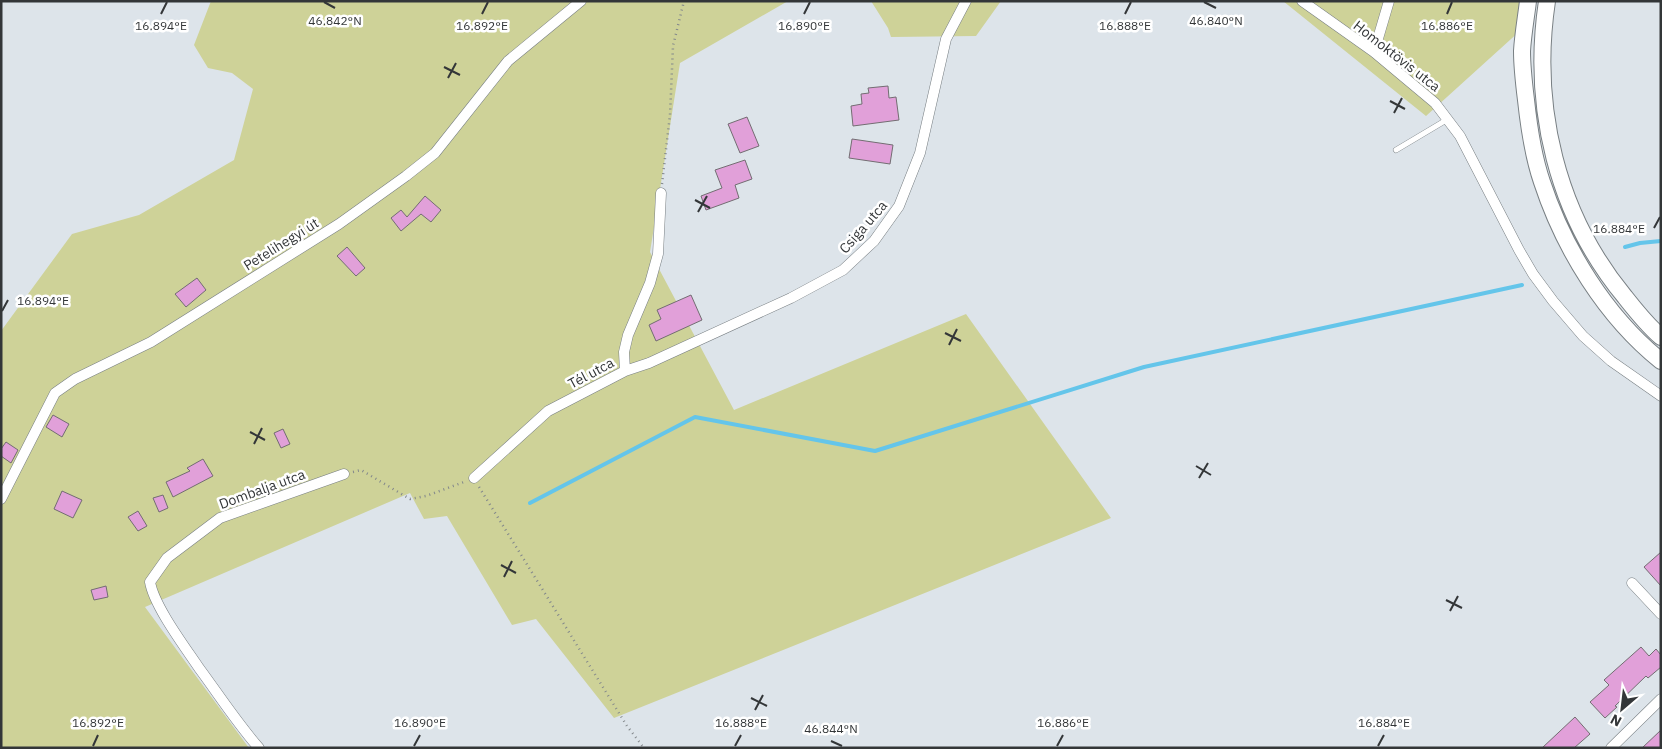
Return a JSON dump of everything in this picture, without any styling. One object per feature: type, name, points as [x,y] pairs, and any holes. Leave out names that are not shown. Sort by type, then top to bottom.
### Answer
[{"type":"main road","points":[[1528,1],[1522,50],[1524,82],[1530,136],[1542,182],[1560,228],[1592,284],[1628,330],[1661,361]]},
{"type":"main road","points":[[1547,1],[1543,27],[1542,79],[1547,129],[1560,178],[1574,219],[1594,256],[1612,282],[1661,337]]},
{"type":"street","name":"Petelihegyi út","points":[[1,499],[55,393],[76,379],[151,342],[338,224],[406,176],[435,153],[508,61],[581,1]]},
{"type":"street","name":"Csiga utca","points":[[625,371],[649,363],[791,298],[843,270],[874,241],[899,206],[920,153],[946,39],[966,1]]},
{"type":"street","name":"Homoktövis utca","points":[[1302,1],[1374,52],[1425,94],[1448,119],[1460,136],[1519,250],[1533,274],[1553,301],[1583,336],[1611,361],[1661,396]]},
{"type":"street","points":[[1374,52],[1388,1]]},
{"type":"street","name":"Tél utca","points":[[474,478],[548,411],[625,371],[624,352],[628,335],[650,283],[658,254],[661,193]]},
{"type":"street","name":"Dombalja utca","points":[[259,748],[239,724],[176,634],[151,591],[150,582],[167,558],[220,518],[344,474]]},
{"type":"street","points":[[1632,583],[1661,614]]},
{"type":"street","points":[[1611,748],[1661,699]]},
{"type":"lane","points":[[1396,150],[1448,119]]},
{"type":"path","points":[[661,193],[670,115],[673,46],[684,1]]},
{"type":"path","points":[[344,474],[361,470],[410,499],[426,496],[474,478],[627,726],[644,748]]},
{"type":"green space","points":[[211,1],[788,1],[680,63],[650,252],[734,410],[966,314],[1111,518],[614,718],[536,619],[512,625],[447,516],[424,519],[410,493],[145,607],[249,748],[1,748],[1,331],[72,234],[139,215],[234,160],[253,89],[232,73],[208,68],[194,45]]},
{"type":"green space","points":[[871,1],[1001,1],[976,36],[891,37],[888,28]]},
{"type":"green space","points":[[1283,1],[1534,1],[1521,30],[1426,116]]},
{"type":"building","points":[[888,86],[889,98],[896,97],[899,120],[853,126],[851,106],[862,104],[861,94],[869,93],[868,88]]},
{"type":"building","points":[[747,117],[759,146],[740,153],[728,124]]},
{"type":"building","points":[[852,139],[893,145],[890,164],[849,158]]},
{"type":"building","points":[[745,160],[752,179],[735,185],[739,198],[706,210],[701,196],[722,188],[715,170]]},
{"type":"building","points":[[425,196],[441,210],[431,222],[421,214],[401,231],[391,218],[401,210],[407,217]]},
{"type":"building","points":[[347,247],[365,268],[356,276],[337,256]]},
{"type":"building","points":[[197,278],[206,290],[186,307],[175,294]]},
{"type":"building","points":[[691,295],[702,320],[656,341],[649,325],[661,319],[657,310]]},
{"type":"building","points":[[53,415],[69,424],[62,437],[46,427]]},
{"type":"building","points":[[283,429],[290,444],[281,448],[274,433]]},
{"type":"building","points":[[6,442],[18,450],[11,463],[1,456],[1,449]]},
{"type":"building","points":[[203,459],[213,476],[173,497],[166,482],[190,471],[187,468]]},
{"type":"building","points":[[62,491],[82,500],[73,518],[54,509]]},
{"type":"building","points":[[163,495],[168,508],[159,512],[153,498]]},
{"type":"building","points":[[138,511],[147,526],[138,531],[128,517]]},
{"type":"building","points":[[1661,552],[1661,586],[1644,567]]},
{"type":"building","points":[[106,586],[108,597],[94,600],[91,590]]},
{"type":"building","points":[[1641,647],[1649,656],[1656,649],[1661,655],[1661,667],[1648,678],[1646,676],[1605,718],[1590,702],[1609,685],[1604,680]]},
{"type":"building","points":[[1575,717],[1590,734],[1574,748],[1542,748]]},
{"type":"building","points":[[1661,730],[1661,748],[1642,748]]},
{"type":"waterway","points":[[1625,247],[1661,241]]},
{"type":"waterway","points":[[530,503],[695,417],[875,451],[1144,367],[1522,285]]}]
